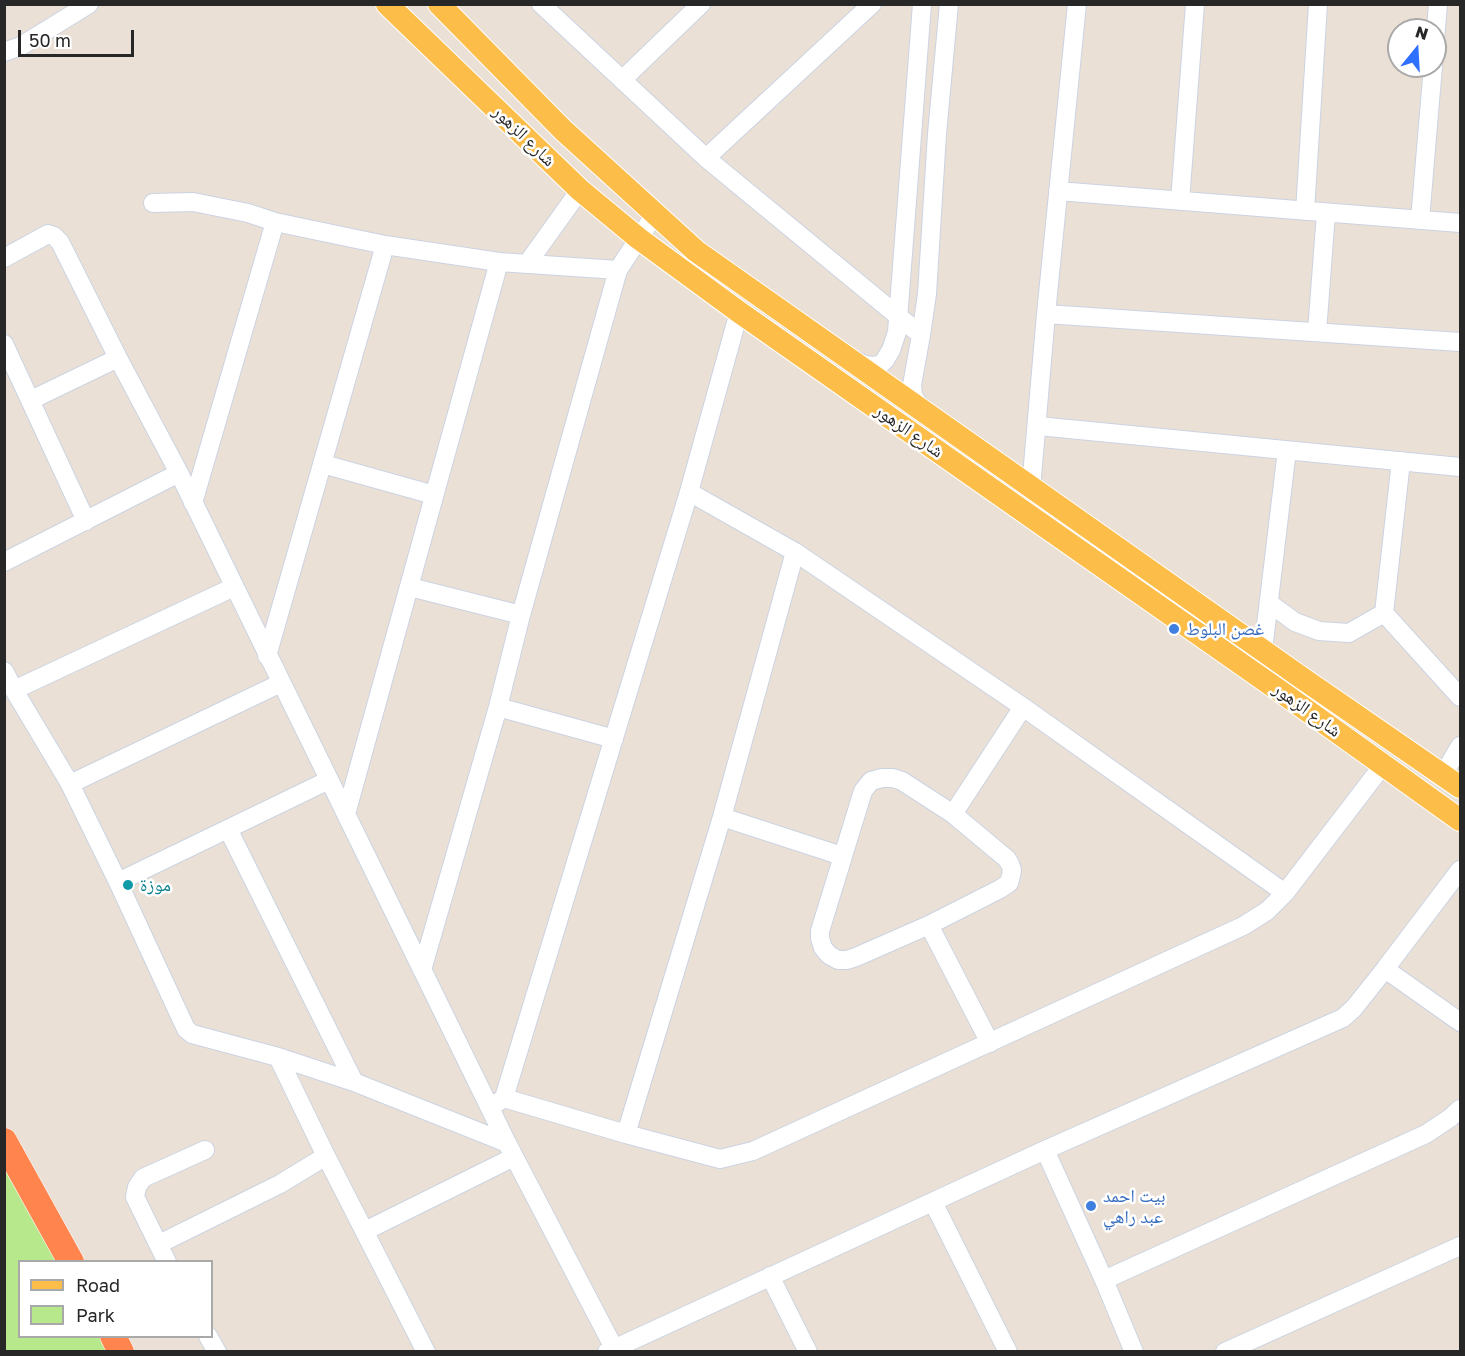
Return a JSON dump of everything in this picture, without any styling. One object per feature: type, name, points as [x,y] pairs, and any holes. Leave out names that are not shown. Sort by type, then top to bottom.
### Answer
[{"type":"highway","points":[[4,1141],[70,1260]]},
{"type":"highway","points":[[114,1338],[121,1352]]},
{"type":"main road","name":"شارع الزهور","points":[[387,4],[580,190],[638,238],[739,312],[1461,820]]},
{"type":"main road","name":"شارع الزهور","points":[[439,4],[562,130],[696,250],[1031,488],[1452,781]]},
{"type":"street","points":[[4,52],[21,46],[89,4]]},
{"type":"street","points":[[541,4],[706,158],[921,335]]},
{"type":"street","points":[[622,80],[701,4]]},
{"type":"street","points":[[706,158],[872,4]]},
{"type":"street","points":[[849,358],[865,365],[880,365],[891,350],[897,332],[922,4]]},
{"type":"street","points":[[930,415],[918,404],[912,385],[927,294],[937,134],[949,4]]},
{"type":"street","points":[[1031,488],[1077,4]]},
{"type":"street","points":[[1180,201],[1196,4]]},
{"type":"street","points":[[1305,211],[1318,4]]},
{"type":"street","points":[[1420,220],[1432,78]]},
{"type":"street","points":[[527,264],[580,190]]},
{"type":"street","points":[[1058,191],[1461,223]]},
{"type":"street","points":[[153,203],[193,202],[386,245],[499,262],[618,270]]},
{"type":"street","points":[[1317,332],[1326,213]]},
{"type":"street","points":[[422,970],[498,706],[521,615],[618,270],[655,214]]},
{"type":"street","points":[[193,503],[275,222]]},
{"type":"street","points":[[4,258],[48,234],[60,242],[193,503],[422,970],[497,1103],[511,1150],[613,1350],[1045,1150],[1344,1018],[1461,870]]},
{"type":"street","points":[[267,656],[386,245]]},
{"type":"street","points":[[346,814],[499,262]]},
{"type":"street","points":[[497,1103],[614,739],[689,492],[739,312]]},
{"type":"street","points":[[1046,314],[1461,342]]},
{"type":"street","points":[[4,344],[86,521]]},
{"type":"street","points":[[31,400],[118,358]]},
{"type":"street","points":[[1038,426],[1461,467]]},
{"type":"street","points":[[1263,650],[1287,450]]},
{"type":"street","points":[[1401,461],[1384,613],[1461,697]]},
{"type":"street","points":[[322,464],[434,495]]},
{"type":"street","points":[[4,562],[178,473]]},
{"type":"street","points":[[689,492],[795,552],[1023,707],[1285,893]]},
{"type":"street","points":[[626,1134],[722,816],[795,552]]},
{"type":"street","points":[[14,690],[234,587]]},
{"type":"street","points":[[410,587],[521,615]]},
{"type":"street","points":[[1269,603],[1295,622],[1318,631],[1349,633],[1384,613]]},
{"type":"street","points":[[4,671],[70,784],[186,1029],[192,1034],[278,1057],[354,1082],[511,1150]]},
{"type":"street","points":[[70,784],[281,683]]},
{"type":"street","points":[[498,706],[614,739]]},
{"type":"street","points":[[953,814],[1023,707]]},
{"type":"street","points":[[1452,781],[1461,746]]},
{"type":"street","points":[[497,1103],[720,1159],[753,1151],[1243,927],[1267,911],[1285,893],[1383,765]]},
{"type":"street","points":[[893,778],[953,814],[1007,859],[1012,870],[1009,883],[1000,889],[929,925],[847,960],[838,960],[823,948],[820,931],[842,856],[863,791],[872,781],[893,778]]},
{"type":"street","points":[[118,882],[329,780]]},
{"type":"street","points":[[722,816],[842,856]]},
{"type":"street","points":[[228,829],[354,1082]]},
{"type":"street","points":[[929,925],[990,1043]]},
{"type":"street","points":[[1385,969],[1461,1022]]},
{"type":"street","points":[[278,1057],[426,1352]]},
{"type":"street","points":[[1104,1280],[1426,1134],[1461,1109]]},
{"type":"street","points":[[166,1260],[135,1197],[137,1188],[143,1178],[205,1150]]},
{"type":"street","points":[[365,1231],[511,1150]]},
{"type":"street","points":[[1045,1150],[1134,1352]]},
{"type":"street","points":[[159,1244],[280,1184],[326,1156]]},
{"type":"street","points":[[933,1202],[1008,1352]]},
{"type":"street","points":[[1225,1352],[1461,1246]]},
{"type":"street","points":[[770,1276],[808,1352]]},
{"type":"street","points":[[209,1338],[217,1352]]},
{"type":"green space","points":[[4,1153],[64,1260],[18,1260],[18,1338],[107,1338],[115,1351],[5,1351]]},
{"type":"place","name":"غصن البلوط","points":[[1174,629]]},
{"type":"place","name":"موزة","points":[[128,885]]},
{"type":"place","name":"بيت احمد عبد راهي","points":[[1091,1206]]}]
